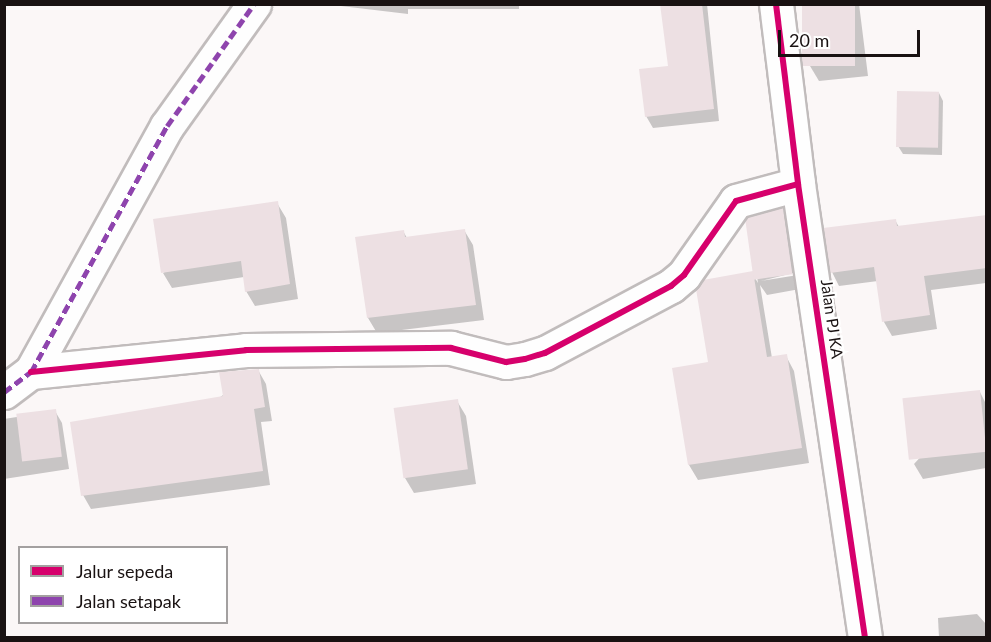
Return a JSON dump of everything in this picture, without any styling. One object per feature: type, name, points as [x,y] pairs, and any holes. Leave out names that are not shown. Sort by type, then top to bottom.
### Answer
[{"type":"street","points":[[4,392],[31,372],[167,126],[254,4]]},
{"type":"street","name":"Jalan PJ KA","points":[[776,4],[798,184],[865,638]]},
{"type":"street","points":[[31,372],[246,350],[451,348],[506,362],[525,359],[545,353],[671,286],[684,275],[736,201],[798,184]]},
{"type":"building","points":[[660,4],[702,4],[714,109],[645,117],[639,69],[668,66]]},
{"type":"building","points":[[802,4],[855,4],[855,66],[802,66]]},
{"type":"building","points":[[897,91],[939,92],[938,148],[896,147]]},
{"type":"building","points":[[278,201],[290,284],[245,292],[241,261],[161,273],[153,219]]},
{"type":"building","points":[[783,208],[792,274],[754,280],[744,213]]},
{"type":"building","points":[[987,215],[987,268],[924,276],[930,315],[882,322],[874,267],[830,273],[823,228],[896,219],[897,226]]},
{"type":"building","points":[[465,229],[476,305],[367,318],[355,237],[404,230],[405,237]]},
{"type":"building","points":[[753,271],[767,357],[787,354],[802,448],[688,465],[672,368],[708,362],[696,289],[703,280]]},
{"type":"building","points":[[259,369],[265,407],[254,409],[263,471],[81,496],[70,422],[223,396],[219,372]]},
{"type":"building","points":[[980,390],[986,452],[909,460],[902,398]]},
{"type":"building","points":[[458,399],[468,469],[404,478],[394,408]]},
{"type":"building","points":[[56,409],[62,457],[22,462],[16,414]]},
{"type":"marked path","points":[[4,392],[31,372],[167,126],[254,4]]},
{"type":"cycle path","points":[[776,4],[798,184],[865,638]]},
{"type":"cycle path","points":[[31,372],[246,350],[451,348],[506,362],[525,359],[545,353],[671,286],[684,275],[736,201],[798,184]]}]
